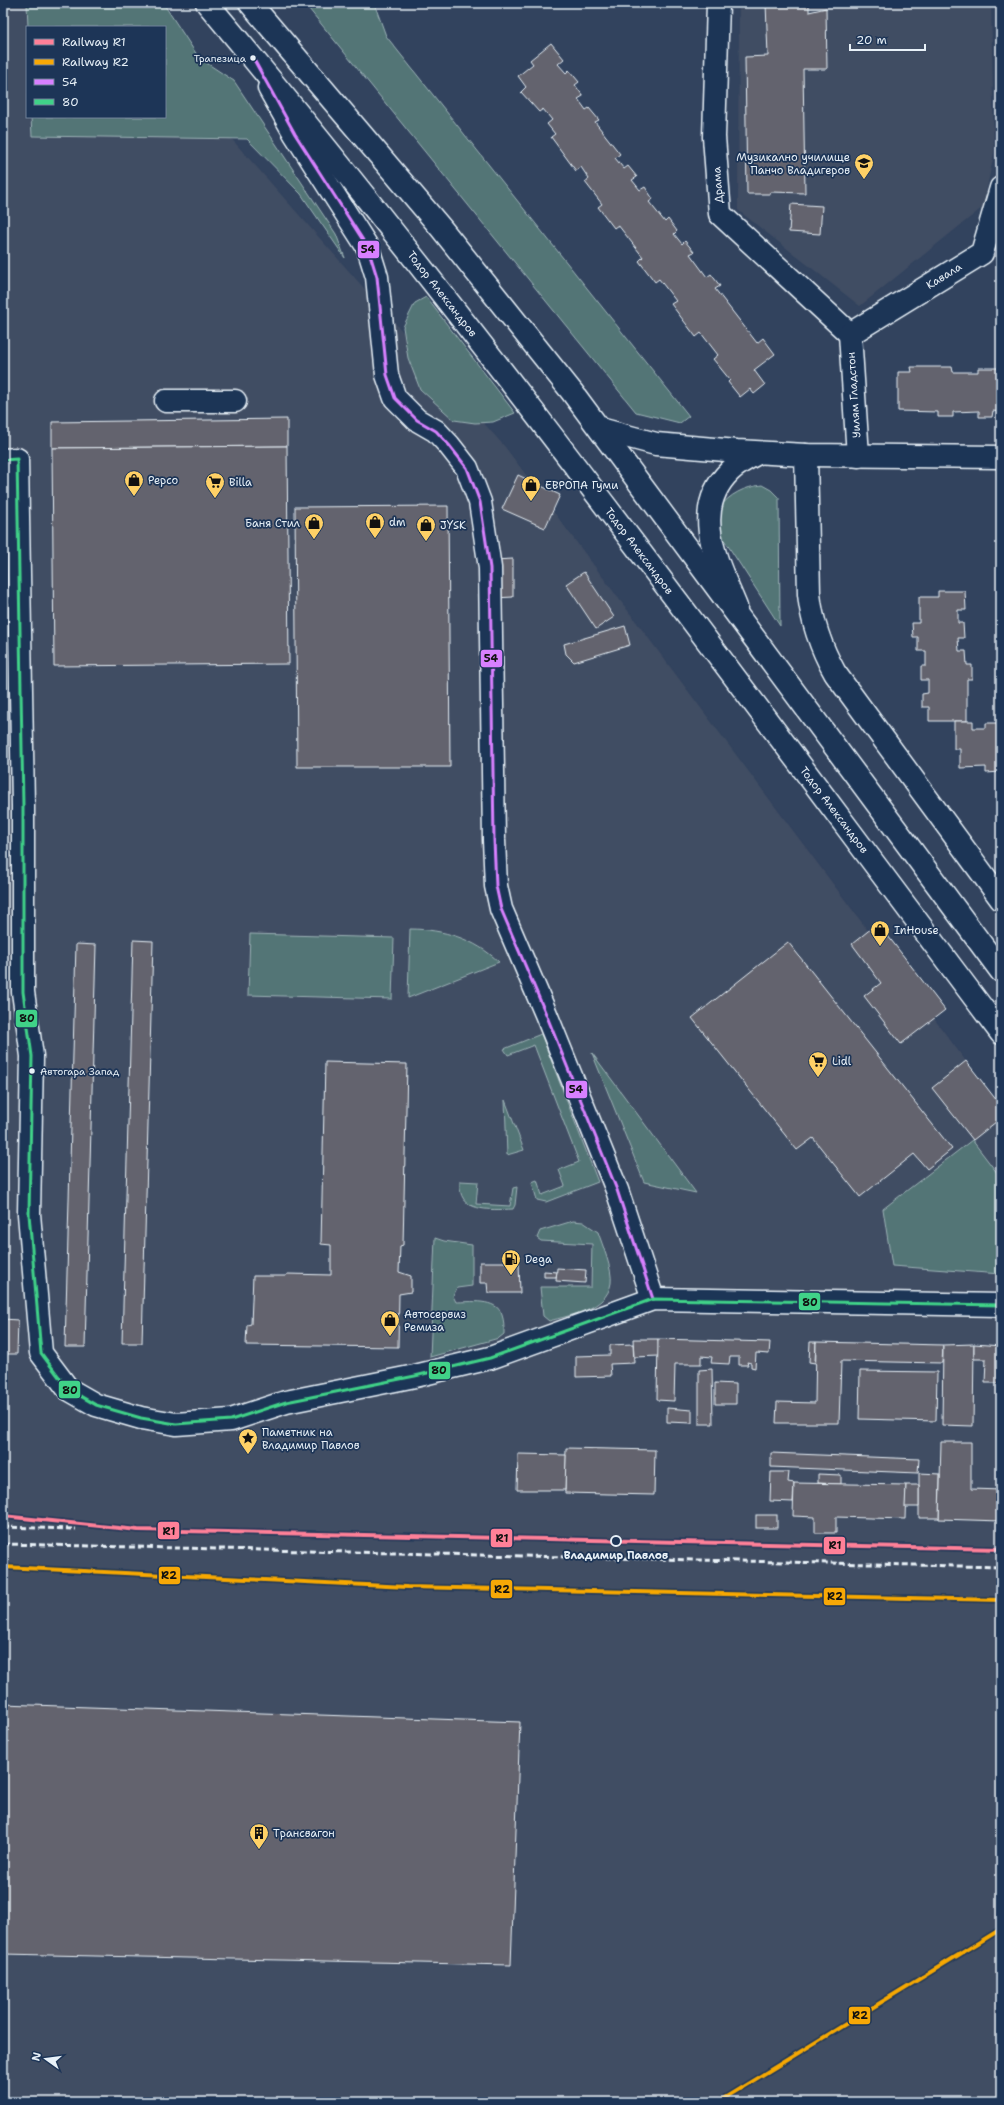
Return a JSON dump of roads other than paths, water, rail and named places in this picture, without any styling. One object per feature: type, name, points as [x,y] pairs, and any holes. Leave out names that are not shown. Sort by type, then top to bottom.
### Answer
[{"type":"street","name":"Тодор Александров","points":[[207,3],[407,248],[551,435],[1001,1033]]},
{"type":"street","points":[[250,3],[441,228],[600,429],[1001,971]]},
{"type":"street","name":"Драма","points":[[718,3],[714,137],[720,214],[850,334]]},
{"type":"street","points":[[253,58],[295,134],[368,248],[378,277],[387,374],[395,398],[417,420],[436,431],[450,445],[467,468],[480,502],[490,568],[496,886],[501,909],[546,1014],[616,1190],[653,1299]]},
{"type":"street","name":"Кавала","points":[[850,334],[982,253],[1001,188]]},
{"type":"street","name":"Уилям Гладстон","points":[[850,334],[858,456]]},
{"type":"street","points":[[166,401],[235,401]]},
{"type":"street","points":[[600,429],[656,444],[758,453],[858,456],[1001,457]]},
{"type":"street","points":[[741,620],[712,544],[708,525],[708,512],[712,496],[729,471],[758,453]]},
{"type":"street","points":[[806,455],[809,594],[812,617],[822,650],[835,673],[1001,899]]},
{"type":"street","points":[[10,459],[22,806],[23,992],[32,1056],[29,1214],[42,1353],[68,1389],[96,1405],[141,1418],[176,1424],[230,1420],[286,1402],[415,1376],[490,1358],[653,1299],[1001,1305]]},
{"type":"railway","points":[[3,1516],[138,1530],[1001,1549]]},
{"type":"railway","points":[[3,1527],[76,1529]]},
{"type":"railway","points":[[3,1544],[1001,1567]]},
{"type":"railway","points":[[718,2102],[1001,1929]]},
{"type":"rail line","name":"R1","points":[[3,1516],[138,1530],[1001,1549]]},
{"type":"rail line","name":"R2","points":[[3,1567],[407,1587],[1001,1600]]},
{"type":"rail line","name":"R2","points":[[718,2102],[1001,1929]]},
{"type":"place","name":"Трапезица","points":[[253,58]]},
{"type":"place","name":"Музикално училище Панчо Владигеров","points":[[864,180]]},
{"type":"place","name":"Pepco","points":[[134,497]]},
{"type":"place","name":"Billa","points":[[215,499]]},
{"type":"place","name":"ЕВРОПА Гуми","points":[[531,502]]},
{"type":"place","name":"dm","points":[[375,539]]},
{"type":"place","name":"Баня Стил","points":[[314,540]]},
{"type":"place","name":"JYSK","points":[[426,542]]},
{"type":"place","name":"InHouse","points":[[880,947]]},
{"type":"place","name":"Автогара Запад","points":[[32,1071]]},
{"type":"place","name":"Lidl","points":[[818,1078]]},
{"type":"place","name":"Dega","points":[[511,1276]]},
{"type":"place","name":"Автосервиз Ремиза","points":[[390,1337]]},
{"type":"place","name":"Паметник на Владимир Павлов","points":[[248,1455]]},
{"type":"place","name":"Владимир Павлов","points":[[616,1541]]},
{"type":"place","name":"Tрансвагон","points":[[259,1850]]}]
